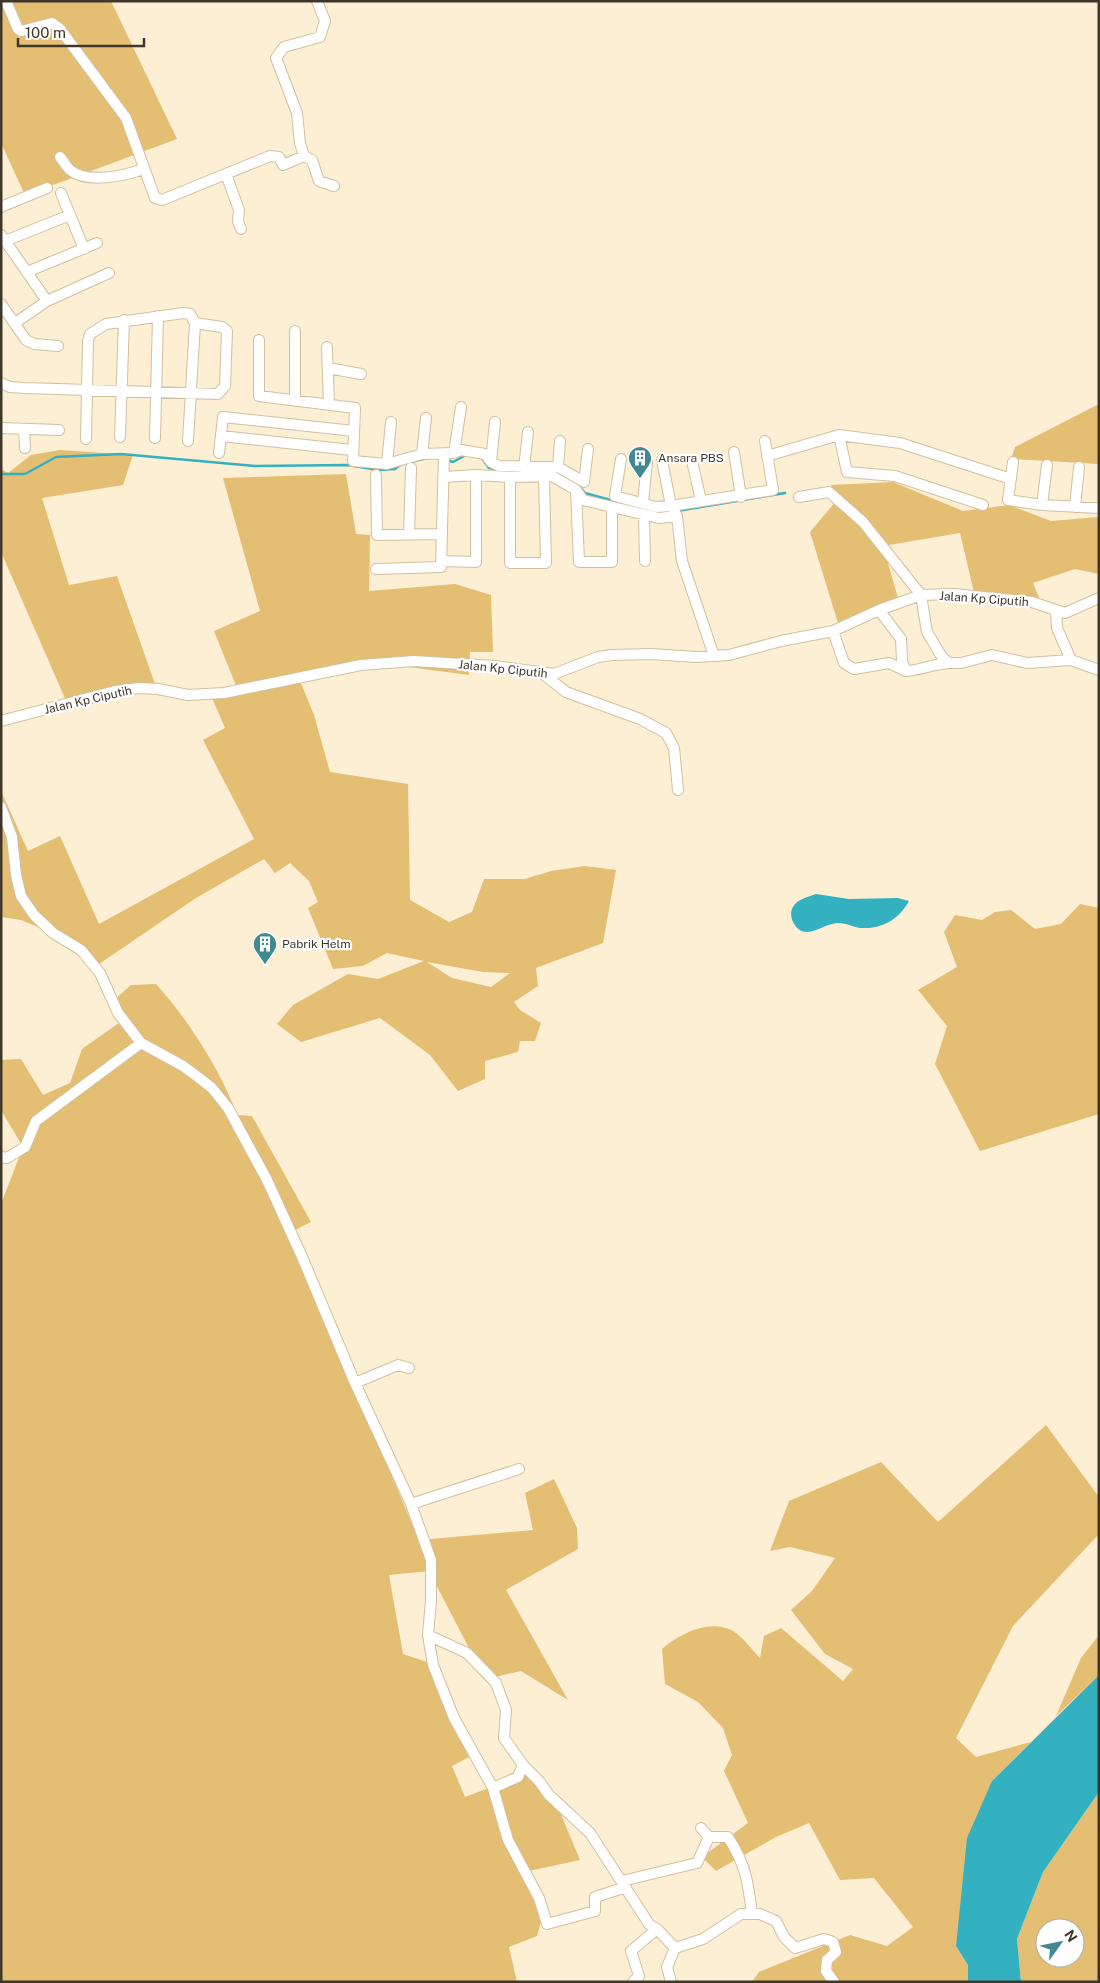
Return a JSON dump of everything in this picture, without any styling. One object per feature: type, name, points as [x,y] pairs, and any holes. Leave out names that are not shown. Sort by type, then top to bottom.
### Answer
[{"type":"street","points":[[6,1],[18,29],[22,31],[52,23],[60,30],[126,118],[143,169],[156,198],[162,200],[270,156],[278,157],[283,165],[304,156]]},
{"type":"street","points":[[317,1],[324,21],[320,36],[284,47],[276,58],[297,114],[300,142],[304,156],[312,160],[319,181],[334,186]]},
{"type":"street","points":[[60,157],[73,172],[102,178],[127,175],[143,169]]},
{"type":"street","points":[[226,174],[238,210],[238,222],[242,229]]},
{"type":"street","points":[[1,207],[47,188]]},
{"type":"street","points":[[61,193],[84,249]]},
{"type":"street","points":[[47,301],[3,238],[70,215]]},
{"type":"street","points":[[27,272],[97,243]]},
{"type":"street","points":[[15,323],[47,301],[109,273]]},
{"type":"street","points":[[1,304],[26,340],[34,344],[58,346]]},
{"type":"street","points":[[86,439],[88,341],[90,334],[106,324],[124,320],[190,314],[195,323],[188,441]]},
{"type":"street","points":[[154,438],[158,316]]},
{"type":"street","points":[[120,437],[124,320]]},
{"type":"street","points":[[1,382],[10,387],[24,388],[218,394],[222,392],[225,386],[227,331],[222,327],[195,323]]},
{"type":"street","points":[[294,331],[295,401]]},
{"type":"street","points":[[259,340],[259,396],[356,408],[352,450],[353,461],[387,464],[432,452],[448,457],[461,450],[485,454],[491,462],[499,466],[524,468],[558,467],[584,482],[588,449]]},
{"type":"street","points":[[327,347],[329,404]]},
{"type":"street","points":[[328,368],[361,374]]},
{"type":"street","points":[[376,569],[441,567],[444,477],[461,407]]},
{"type":"street","points":[[219,453],[223,417],[354,431]]},
{"type":"street","points":[[422,454],[426,418]]},
{"type":"street","points":[[387,464],[391,422]]},
{"type":"street","points":[[491,462],[496,422]]},
{"type":"street","points":[[1,428],[59,430]]},
{"type":"street","points":[[24,429],[25,448]]},
{"type":"street","points":[[524,468],[528,432]]},
{"type":"street","points":[[767,456],[839,435],[900,443],[1011,479]]},
{"type":"street","points":[[839,435],[848,472],[895,476],[983,505]]},
{"type":"street","points":[[221,436],[352,450]]},
{"type":"street","points":[[558,467],[560,441]]},
{"type":"street","points":[[621,458],[615,496],[656,507],[671,506],[741,497],[773,490],[765,441]]},
{"type":"street","points":[[734,452],[741,497]]},
{"type":"street","points":[[662,460],[671,506],[677,516],[682,561],[714,656]]},
{"type":"street","points":[[643,503],[647,462]]},
{"type":"street","points":[[1013,462],[1008,500],[1042,505],[1099,508]]},
{"type":"street","points":[[693,465],[701,501]]},
{"type":"street","points":[[1042,505],[1047,465]]},
{"type":"street","points":[[1075,507],[1079,467]]},
{"type":"street","points":[[409,534],[411,468]]},
{"type":"street","points":[[444,477],[476,474],[510,477],[552,476],[576,490],[583,500],[659,518],[677,516]]},
{"type":"street","points":[[441,561],[476,562],[476,474]]},
{"type":"street","points":[[376,475],[377,535],[442,534]]},
{"type":"street","points":[[510,477],[510,563],[546,563],[544,476]]},
{"type":"street","points":[[576,490],[578,562],[612,562],[612,507]]},
{"type":"street","points":[[799,497],[829,492],[863,522],[921,595],[928,632],[942,657],[949,662]]},
{"type":"street","points":[[644,514],[645,561]]},
{"type":"street","name":"Jalan Kp Ciputih","points":[[1,721],[115,691],[139,688],[158,689],[188,695],[224,693],[361,665],[414,661],[495,666],[554,674],[598,657],[612,655],[728,655],[782,641],[833,631],[879,610],[921,595],[954,594],[1032,602],[1056,611]]},
{"type":"street","points":[[1070,660],[1057,628],[1056,611],[1070,612],[1099,598]]},
{"type":"street","points":[[879,610],[901,639],[902,661],[906,671]]},
{"type":"street","points":[[833,631],[844,663],[854,668],[889,663],[906,671],[920,670],[929,664],[961,663],[992,655],[1027,663],[1070,660],[1099,670]]},
{"type":"street","points":[[542,673],[566,692],[640,719],[666,733],[674,748],[678,790]]},
{"type":"street","points":[[1,807],[12,837],[16,875],[21,896],[34,915],[53,933],[80,950],[100,973],[118,1013],[142,1043],[183,1066],[212,1088],[228,1108],[267,1180],[355,1383],[411,1504],[430,1560],[431,1602],[428,1635],[433,1665],[454,1718],[493,1788],[508,1840],[539,1898],[547,1924],[595,1911],[595,1897],[624,1884],[697,1863],[710,1837]]},
{"type":"street","points":[[1,1157],[7,1158],[25,1148],[36,1121],[142,1043]]},
{"type":"street","points":[[355,1383],[398,1365],[409,1368]]},
{"type":"street","points":[[411,1504],[518,1469]]},
{"type":"street","points":[[428,1635],[467,1653],[496,1683],[506,1710],[504,1738],[523,1765],[539,1780],[549,1795],[590,1833],[649,1924],[657,1929],[675,1948]]},
{"type":"street","points":[[493,1788],[518,1777],[523,1765]]},
{"type":"street","points":[[701,1828],[710,1837],[728,1837],[741,1858],[748,1880],[752,1914]]},
{"type":"street","points":[[671,1982],[667,1967],[675,1948],[703,1939],[741,1914],[760,1914],[776,1921],[784,1937],[794,1948],[824,1939],[833,1942],[836,1952],[827,1960],[826,1971],[834,1982]]},
{"type":"street","points":[[633,1982],[639,1976],[631,1951],[657,1929]]},
{"type":"shaded area","points":[[1,1],[111,1],[177,139],[56,184],[24,193],[1,143]]},
{"type":"shaded area","points":[[1099,404],[1099,464],[1011,459],[1015,447]]},
{"type":"shaded area","points":[[60,450],[133,455],[123,485],[42,498],[69,585],[117,576],[155,684],[88,705],[67,703],[1,552],[1,469],[8,473],[31,455]]},
{"type":"shaded area","points":[[346,474],[356,534],[370,535],[369,591],[455,584],[491,595],[493,652],[470,652],[469,675],[378,663],[300,681],[314,715],[330,772],[408,784],[410,900],[449,922],[472,912],[484,879],[525,879],[551,871],[585,866],[616,870],[603,943],[536,968],[538,986],[514,1002],[520,1010],[541,1023],[535,1041],[520,1041],[518,1052],[485,1061],[485,1079],[458,1091],[430,1055],[380,1018],[301,1042],[277,1024],[293,1005],[348,974],[378,979],[424,961],[387,953],[363,966],[333,969],[308,908],[318,902],[309,881],[290,863],[275,873],[264,859],[196,898],[99,964],[77,943],[21,920],[1,917],[1,791],[28,851],[60,836],[99,924],[254,839],[203,740],[225,728],[212,698],[239,693],[214,631],[260,611],[223,478]],"holes":[[[427,962],[483,972],[510,973],[491,987],[452,978]]]},
{"type":"shaded area","points":[[893,482],[963,511],[1009,505],[1051,521],[1099,517],[1099,574],[1075,569],[1033,583],[1042,605],[976,601],[960,533],[883,546],[900,605],[838,623],[810,532],[837,500],[831,485]]},
{"type":"shaded area","points":[[1080,904],[1099,908],[1099,1114],[980,1151],[935,1064],[947,1026],[918,990],[957,967],[944,932],[955,915],[982,920],[995,912],[1011,910],[1035,929],[1061,924]]},
{"type":"shaded area","points":[[156,984],[180,1013],[202,1046],[222,1081],[237,1115],[252,1116],[311,1222],[293,1231],[317,1300],[419,1540],[533,1530],[525,1493],[554,1479],[577,1528],[578,1549],[506,1590],[568,1700],[521,1671],[485,1679],[429,1571],[389,1575],[403,1654],[427,1662],[471,1756],[452,1766],[465,1797],[534,1771],[560,1812],[580,1860],[524,1872],[542,1918],[537,1936],[509,1947],[517,1982],[1,1982],[1,1204],[23,1147],[1,1110],[1,1060],[21,1059],[43,1095],[70,1083],[82,1049],[123,1020],[113,1001],[131,985]]},
{"type":"shaded area","points":[[1046,1425],[1099,1497],[1099,1534],[1013,1626],[956,1738],[976,1757],[1031,1742],[992,1781],[956,1946],[968,1965],[968,1982],[752,1982],[759,1972],[850,1935],[887,1946],[913,1927],[874,1878],[840,1880],[809,1823],[776,1837],[716,1871],[702,1857],[748,1823],[724,1771],[732,1755],[723,1728],[698,1702],[665,1684],[662,1649],[686,1633],[715,1626],[733,1631],[760,1658],[764,1636],[781,1628],[843,1681],[853,1669],[825,1654],[791,1610],[812,1591],[835,1558],[790,1547],[770,1551],[789,1501],[881,1462],[938,1522]]},
{"type":"shaded area","points":[[1099,1635],[1099,1675],[1056,1716],[1081,1658]]},
{"type":"shaded area","points":[[1099,1792],[1099,1982],[1021,1982],[1017,1939],[1043,1872]]},
{"type":"water","points":[[816,894],[849,899],[898,898],[909,901],[901,913],[877,927],[860,928],[837,923],[810,932],[803,932],[796,927],[791,911],[797,902]]},
{"type":"water","points":[[1099,1675],[1099,1792],[1043,1872],[1017,1939],[1021,1982],[968,1982],[968,1965],[956,1946],[967,1838],[992,1781]]},
{"type":"waterway","points":[[1,474],[25,474],[56,457],[121,454],[255,466],[348,465],[378,470],[395,469],[400,465]]},
{"type":"waterway","points":[[447,460],[453,462],[466,455]]},
{"type":"waterway","points":[[481,457],[489,468],[517,472]]},
{"type":"waterway","points":[[411,462],[427,458]]},
{"type":"waterway","points":[[552,472],[579,486],[585,493],[658,513],[672,512]]},
{"type":"waterway","points":[[677,511],[785,493]]},
{"type":"place","name":"Ansara PBS","points":[[640,479]]},
{"type":"place","name":"Pabrik Helm","points":[[265,965]]}]
